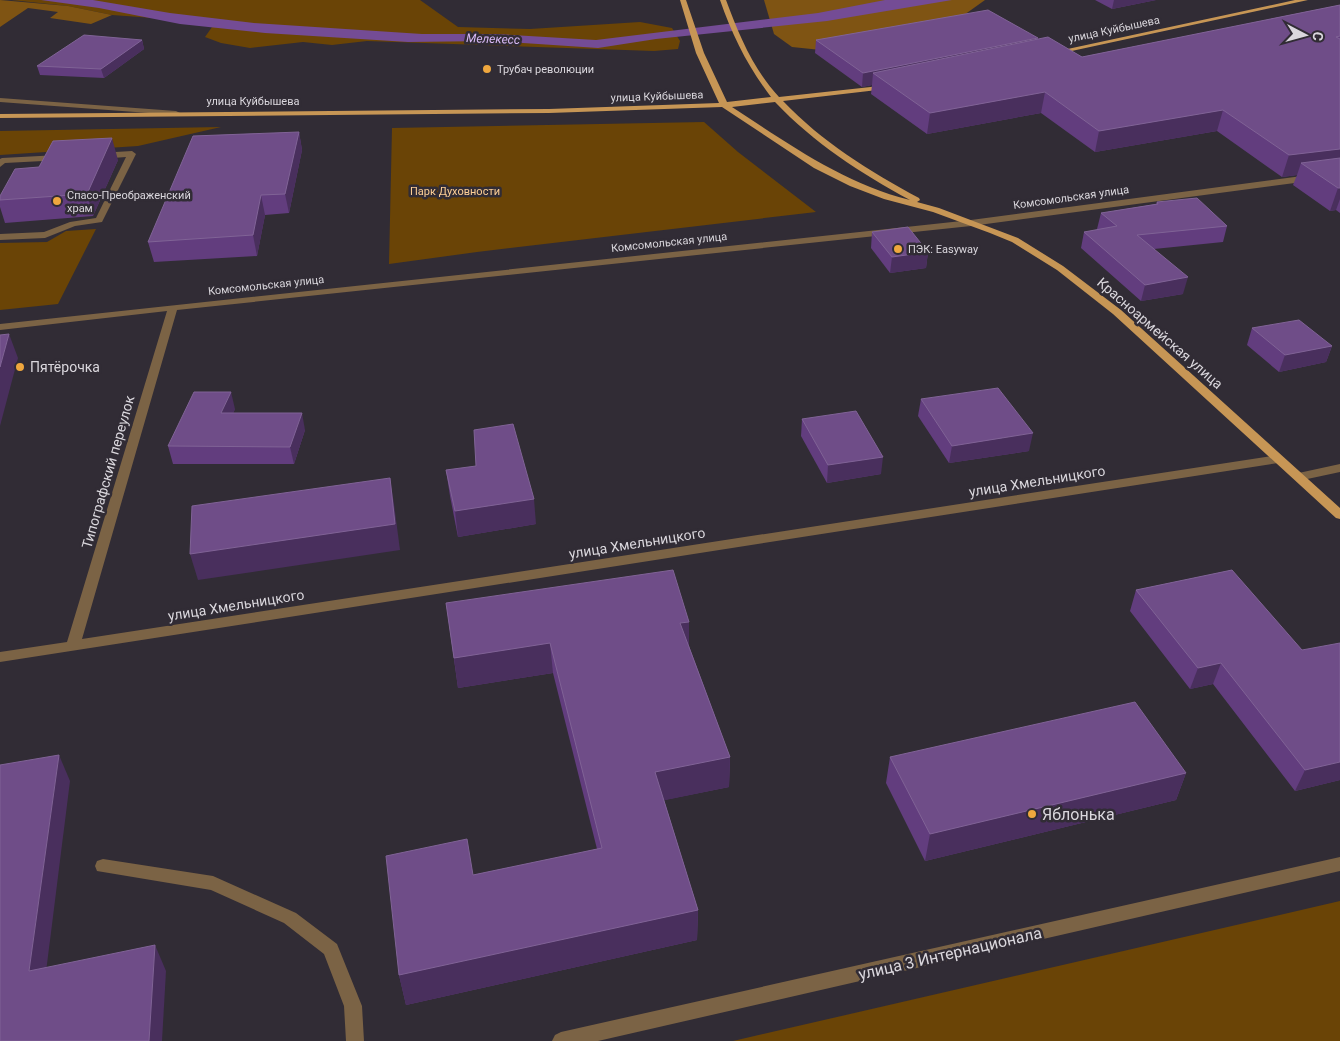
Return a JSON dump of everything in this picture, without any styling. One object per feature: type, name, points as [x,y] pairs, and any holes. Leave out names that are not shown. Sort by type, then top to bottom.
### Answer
[{"type":"main road","points":[[683,0],[698,46],[724,105]]},
{"type":"main road","name":"Красноармейская улица","points":[[723,0],[739,45],[776,100],[821,142],[873,176],[936,210]]},
{"type":"main road","name":"улица Куйбышева","points":[[1048,54],[1305,0]]},
{"type":"main road","name":"улица Куйбышева","points":[[0,116],[176,113],[496,112],[724,105],[870,90],[898,85]]},
{"type":"main road","name":"Красноармейская улица","points":[[724,105],[817,166],[853,184],[887,197],[936,210],[1015,240],[1060,268],[1116,312],[1340,515]]},
{"type":"street","points":[[0,100],[176,113]]},
{"type":"street","points":[[0,237],[45,235],[73,224],[99,220],[132,154],[92,156]]},
{"type":"street","points":[[0,164],[2,161],[72,157]]},
{"type":"street","name":"Комсомольская улица","points":[[0,327],[971,223],[1340,174]]},
{"type":"street","name":"Типографский переулок","points":[[73,645],[173,307]]},
{"type":"street","name":"улица Хмельницкого","points":[[0,657],[1278,459]]},
{"type":"street","points":[[1298,477],[1340,468]]},
{"type":"street","name":"улица 3 Интернационала","points":[[561,1041],[1340,864]]},
{"type":"street","points":[[103,866],[214,883],[290,918],[331,949],[352,1006],[355,1041]]},
{"type":"green space","points":[[11,0],[420,0],[458,27],[530,29],[640,22],[672,28],[680,41],[678,49],[654,51],[367,41],[332,45],[303,42],[250,48],[221,43],[205,37],[212,27],[167,19],[112,15],[68,6]]},
{"type":"green space","name":"Парк Духовности","points":[[704,122],[738,152],[816,212],[389,264],[392,128]]},
{"type":"green space","points":[[221,127],[138,146],[0,155],[0,131]]},
{"type":"green space","points":[[96,229],[58,304],[0,310],[0,243],[47,242],[66,231]]},
{"type":"green space","points":[[1340,901],[1340,1041],[733,1041]]},
{"type":"shaded area","points":[[0,0],[68,6],[112,15],[91,24],[50,18],[58,12],[28,8],[0,27]]},
{"type":"shaded area","points":[[764,0],[985,0],[957,20],[821,50],[792,47],[774,34]]},
{"type":"water","name":"Мелекесс","points":[[41,0],[93,0],[170,13],[254,23],[422,34],[496,34],[596,40],[818,13],[885,0],[952,0],[827,21],[656,39],[598,48],[491,41],[408,42],[265,33],[180,24],[99,8]]},
{"type":"building","points":[[1340,5],[1340,36],[1336,37],[1340,39],[1340,149],[1289,155],[1223,110],[1099,131],[1045,92],[930,113],[873,73],[1048,37],[1082,57]]},
{"type":"building","points":[[988,10],[1038,38],[863,73],[816,40]]},
{"type":"building","points":[[84,35],[142,40],[101,69],[37,66]]},
{"type":"building","points":[[299,132],[285,194],[261,195],[253,235],[148,242],[193,136]]},
{"type":"building","points":[[112,138],[87,194],[0,200],[0,196],[15,169],[39,167],[53,141]]},
{"type":"building","points":[[1340,158],[1340,188],[1301,163]]},
{"type":"building","points":[[1197,198],[1227,226],[1137,235],[1188,277],[1145,285],[1084,232],[1117,226],[1101,213],[1158,204],[1157,202]]},
{"type":"building","points":[[908,227],[928,252],[892,257],[872,232]]},
{"type":"building","points":[[1299,320],[1332,346],[1285,355],[1252,328]]},
{"type":"building","points":[[9,334],[0,367],[0,335]]},
{"type":"building","points":[[998,388],[1033,433],[952,446],[921,399]]},
{"type":"building","points":[[194,392],[231,392],[221,413],[302,413],[290,447],[168,446]]},
{"type":"building","points":[[856,411],[883,457],[828,465],[802,419]]},
{"type":"building","points":[[513,424],[534,499],[455,511],[446,470],[476,466],[474,430]]},
{"type":"building","points":[[390,478],[395,524],[190,554],[192,506]]},
{"type":"building","points":[[673,570],[689,622],[680,623],[730,757],[655,772],[698,910],[399,975],[386,856],[467,839],[473,875],[602,848],[550,643],[454,658],[446,603]]},
{"type":"building","points":[[1232,570],[1302,650],[1340,643],[1340,762],[1305,770],[1221,663],[1198,668],[1136,590]]},
{"type":"building","points":[[1135,702],[1186,773],[930,834],[890,757]]},
{"type":"building","points":[[59,755],[29,971],[155,945],[149,1041],[0,1041],[0,765]]},
{"type":"place","name":"Трубач революции","points":[[487,69]]},
{"type":"place","name":"Спасо-Преображенский храм","points":[[57,201]]},
{"type":"place","name":"ПЭК: Easyway","points":[[898,249]]},
{"type":"place","name":"Пятёрочка","points":[[20,367]]},
{"type":"place","name":"Яблонька","points":[[1032,814]]}]
